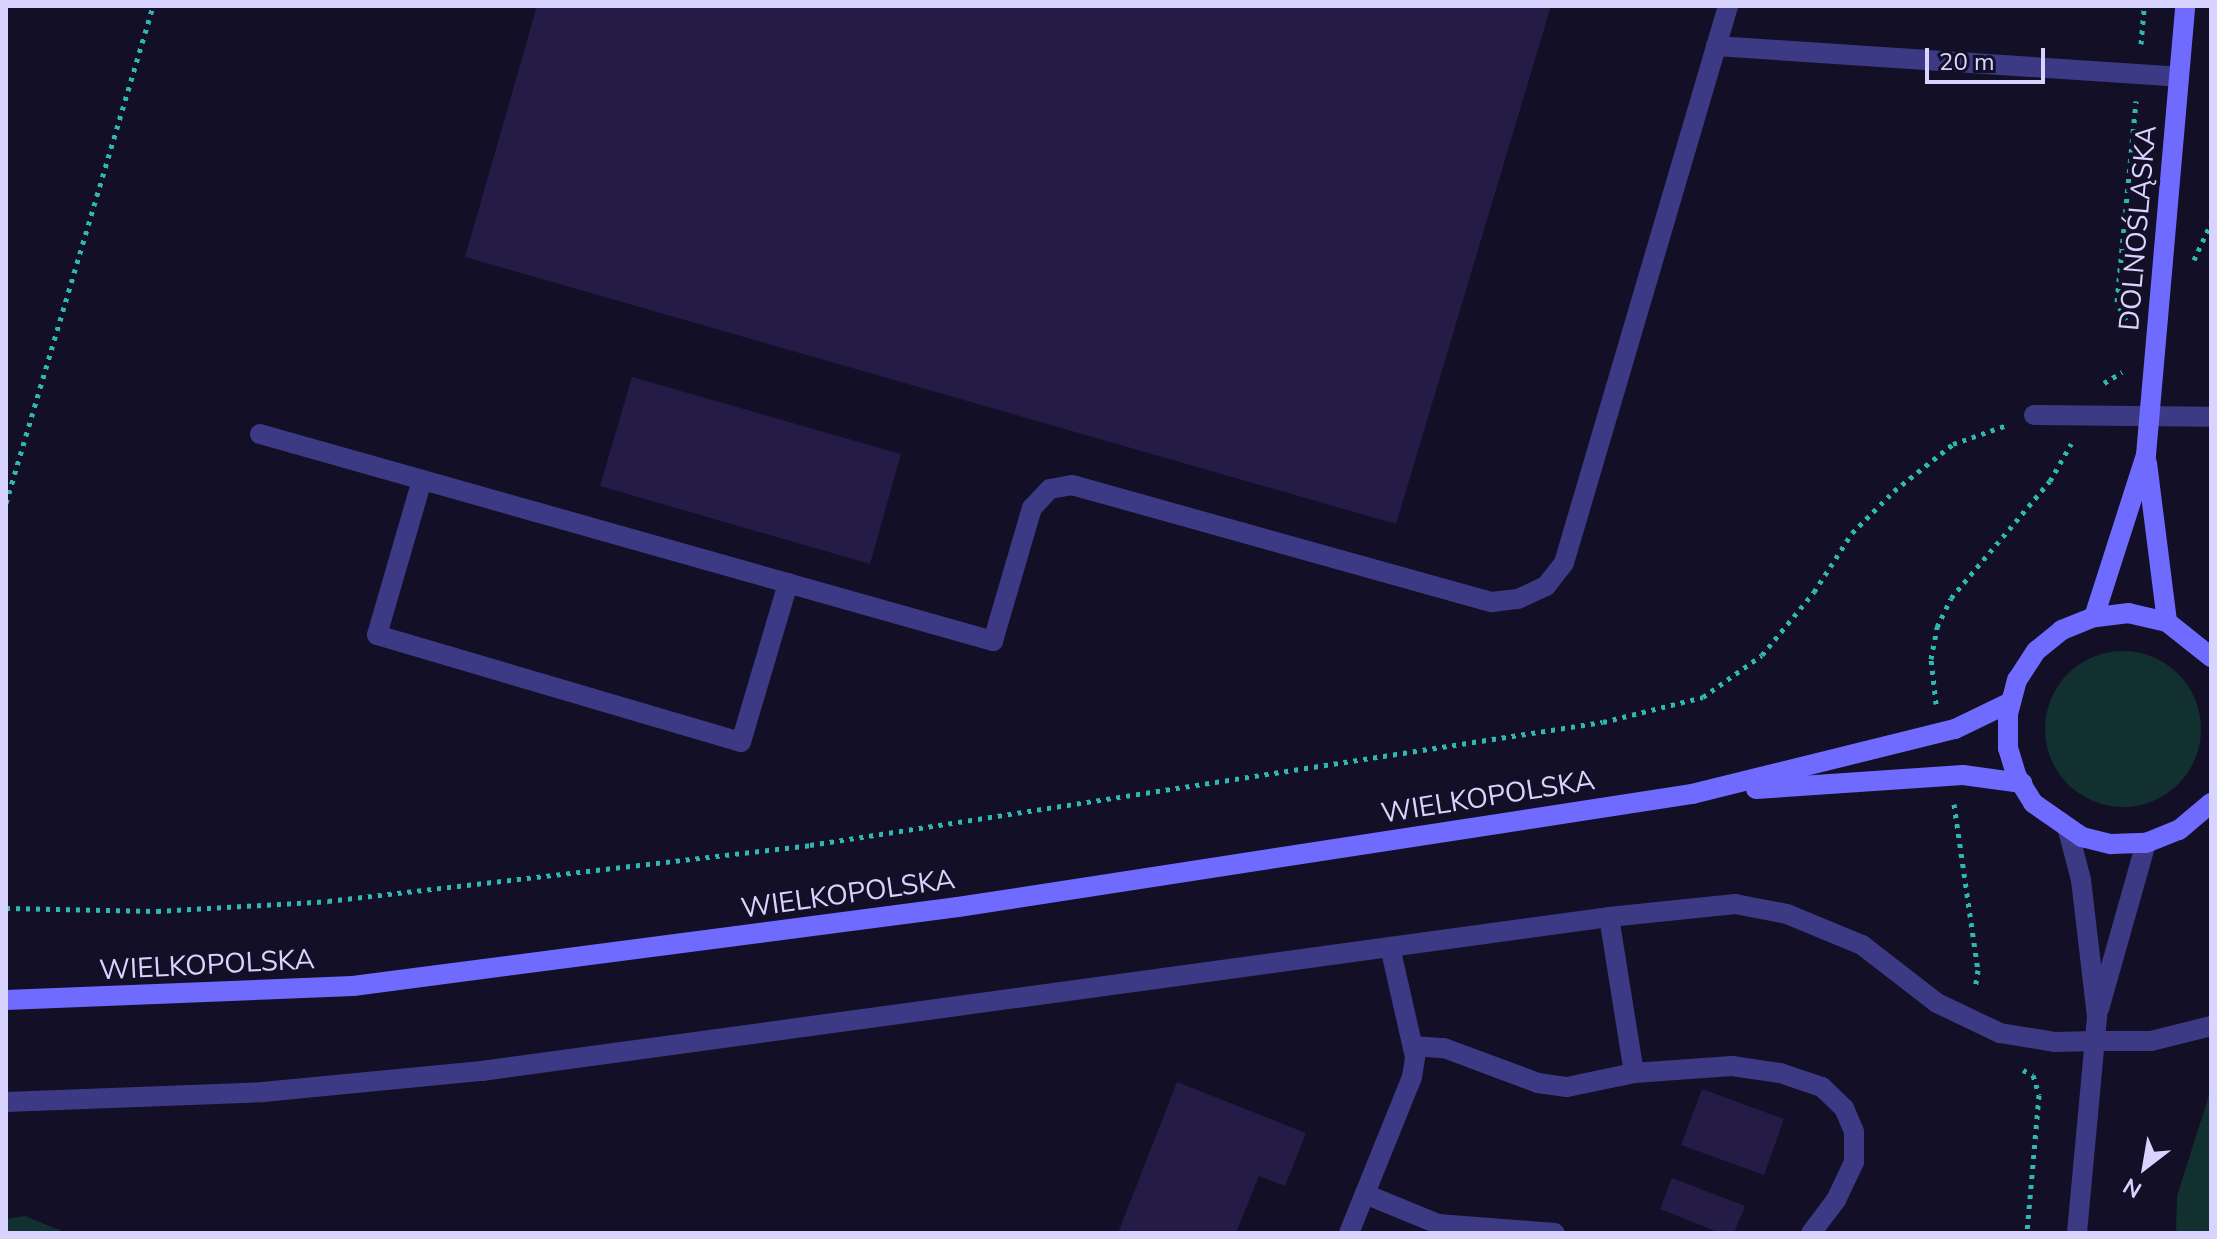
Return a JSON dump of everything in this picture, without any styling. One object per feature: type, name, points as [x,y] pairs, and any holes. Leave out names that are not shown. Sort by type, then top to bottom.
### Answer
[{"type":"main road","name":"DOLNOŚLĄSKA","points":[[2094,617],[2146,455],[2185,6]]},
{"type":"main road","name":"DOLNOŚLĄSKA","points":[[2146,455],[2167,622]]},
{"type":"main road","points":[[2211,657],[2200,643],[2167,622],[2129,613],[2094,617],[2062,630],[2036,651],[2017,680],[2011,702],[2008,748],[2033,803],[2068,830],[2111,844],[2146,843],[2179,830],[2211,803]]},
{"type":"main road","name":"WIELKOPOLSKA","points":[[1692,794],[1942,733],[1978,722],[2011,702]]},
{"type":"main road","name":"WIELKOPOLSKA","points":[[6,1000],[353,986],[633,953],[1692,794],[1949,776],[2022,783]]},
{"type":"street","points":[[260,434],[993,641],[1032,508],[1050,489],[1072,485],[1492,602],[1518,599],[1546,586],[1564,563],[1728,6]]},
{"type":"street","points":[[1716,46],[2179,77]]},
{"type":"street","points":[[2034,415],[2211,417]]},
{"type":"street","points":[[422,480],[377,635],[741,742],[788,583]]},
{"type":"street","points":[[2068,830],[2081,880],[2097,1017]]},
{"type":"street","points":[[2077,1233],[2097,1017],[2146,843]]},
{"type":"street","points":[[6,1102],[263,1092],[482,1071],[1609,917],[1735,904],[1787,914],[1862,945],[1960,1017],[2000,1033],[2055,1042],[2151,1041],[2211,1026]]},
{"type":"street","points":[[1609,917],[1634,1073]]},
{"type":"street","points":[[1349,1233],[1412,1077],[1413,1046],[1390,947]]},
{"type":"street","points":[[1413,1046],[1444,1048],[1538,1083],[1567,1087],[1634,1073],[1732,1066],[1780,1073],[1822,1087],[1844,1108],[1854,1132],[1854,1162],[1836,1200],[1811,1233]]},
{"type":"street","points":[[1365,1194],[1438,1224],[1555,1233]]},
{"type":"path","points":[[6,503],[153,6]]},
{"type":"path","points":[[2130,328],[2117,302],[2144,6]]},
{"type":"path","points":[[2095,383],[2120,376],[2126,363]]},
{"type":"path","points":[[1942,733],[1931,659],[1937,627],[1951,598],[2050,481],[2077,432],[2074,414]]},
{"type":"path","points":[[6,908],[157,911],[328,901],[810,845],[1603,722],[1703,697],[1762,655],[1814,592],[1852,533],[1894,491],[1953,444],[2034,415]]},
{"type":"path","points":[[1949,776],[1978,970],[1960,1017]]},
{"type":"path","points":[[2016,1067],[2033,1075],[2039,1095],[2027,1233]]},
{"type":"green space","points":[[2123,651],[2153,657],[2178,674],[2195,699],[2201,729],[2195,759],[2178,784],[2153,801],[2123,807],[2093,801],[2068,784],[2051,759],[2045,729],[2051,699],[2068,674],[2093,657]]},
{"type":"green space","points":[[2211,1089],[2211,1233],[2176,1233],[2177,1196]]},
{"type":"green space","points":[[25,1216],[67,1233],[6,1233],[6,1219]]},
{"type":"building","points":[[537,6],[1551,6],[1396,524],[465,257]]},
{"type":"building","points":[[632,377],[901,454],[870,564],[600,486]]},
{"type":"building","points":[[1177,1082],[1306,1133],[1285,1186],[1259,1176],[1236,1233],[1118,1233]]},
{"type":"building","points":[[1702,1089],[1784,1119],[1764,1175],[1681,1145]]},
{"type":"building","points":[[1672,1178],[1745,1206],[1734,1233],[1720,1233],[1660,1209]]}]
